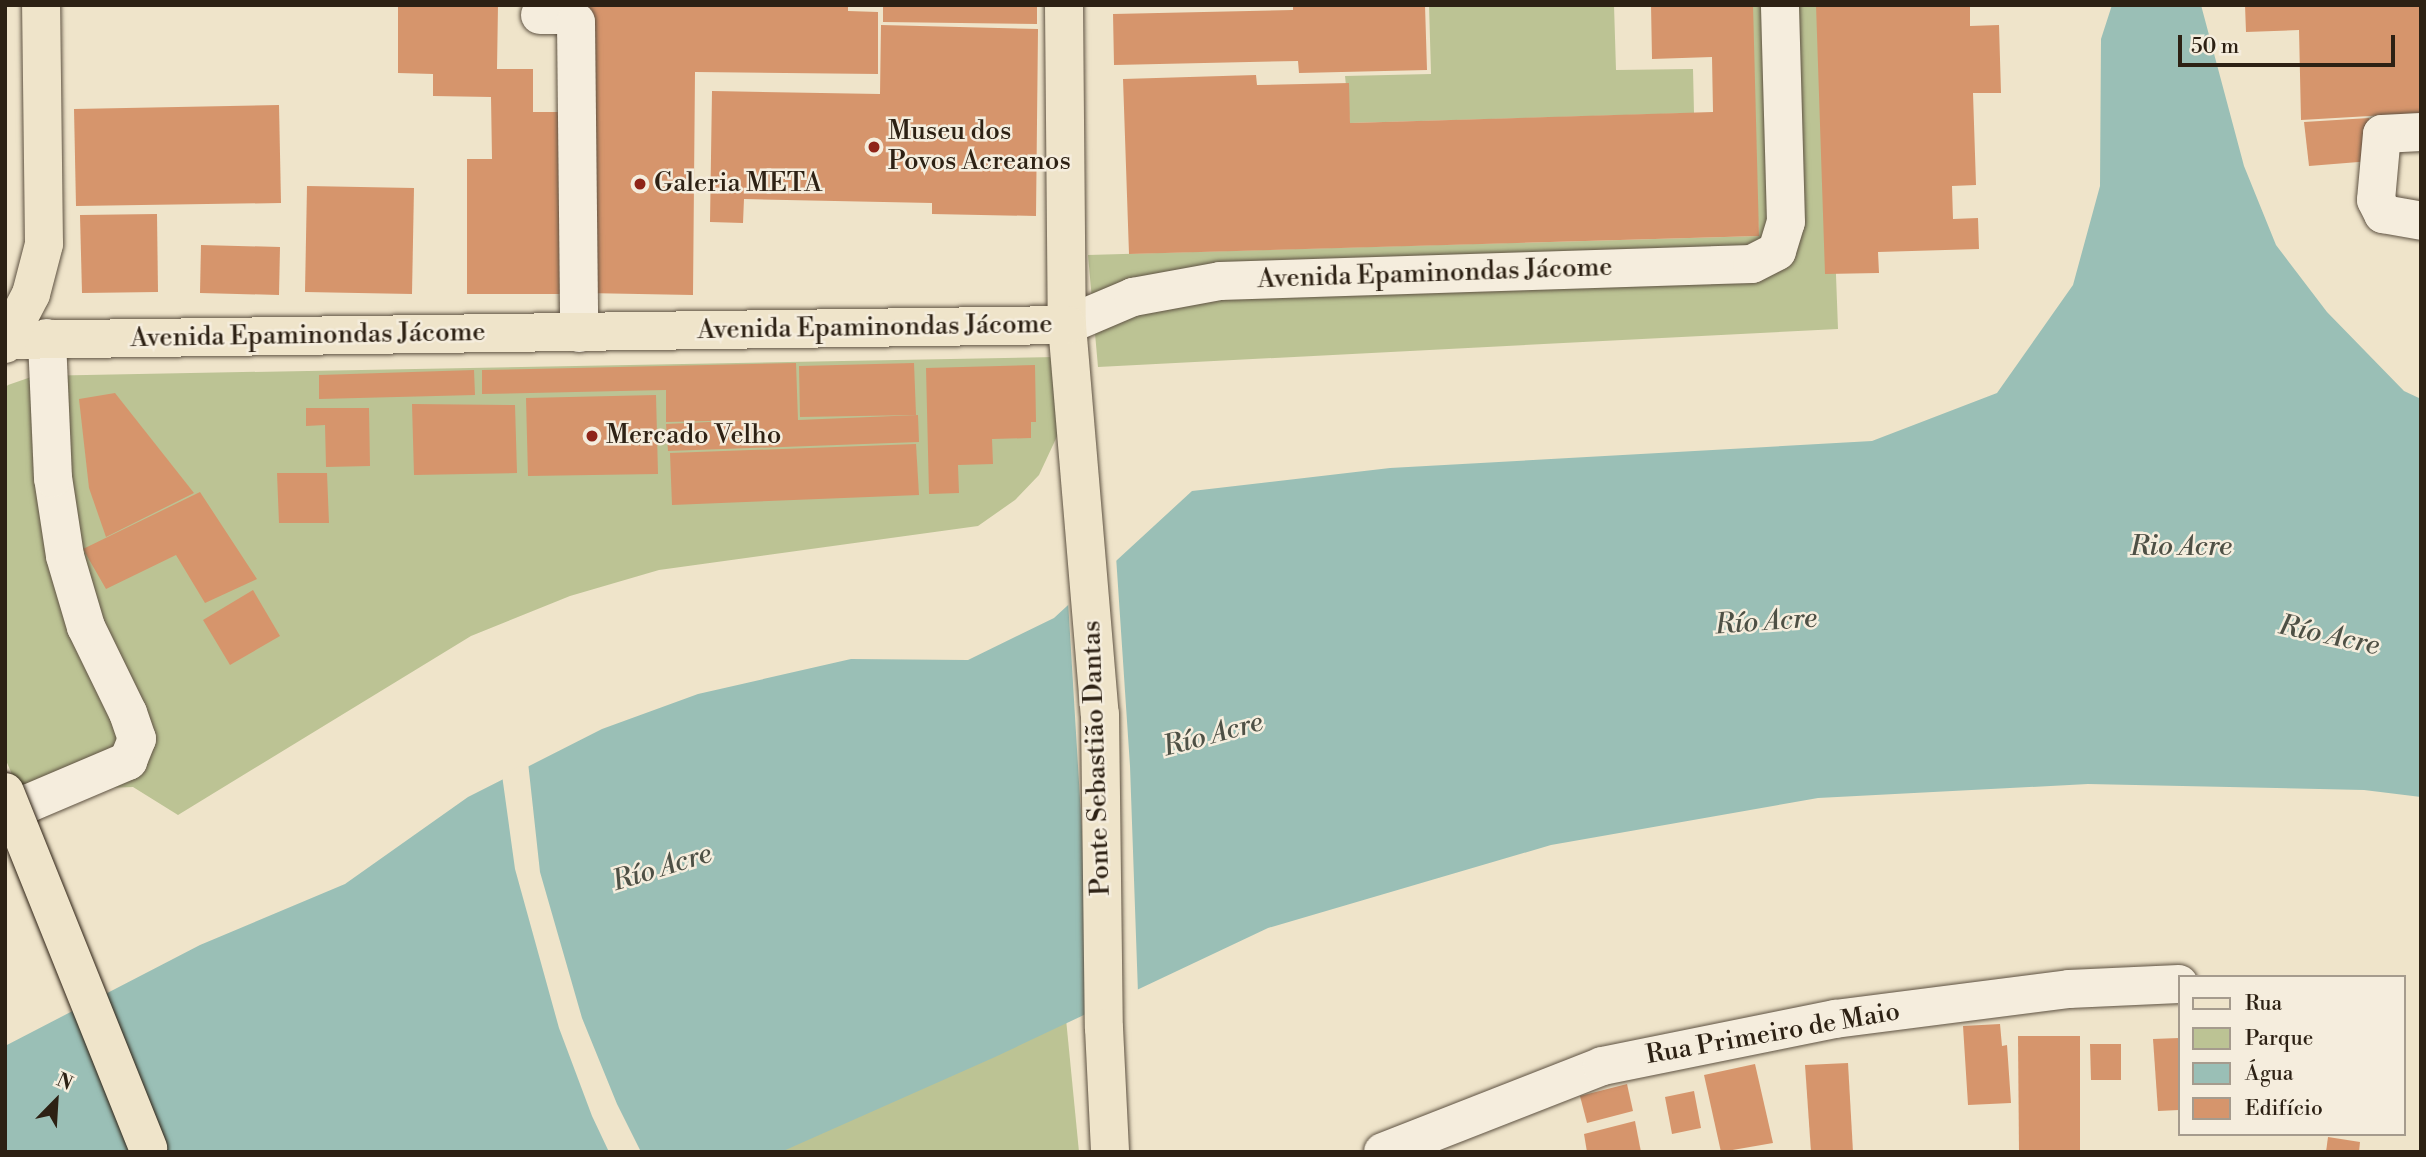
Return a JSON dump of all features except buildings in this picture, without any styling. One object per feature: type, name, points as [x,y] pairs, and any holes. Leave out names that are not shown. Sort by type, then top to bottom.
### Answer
[{"type":"main road","points":[[6,342],[31,294],[44,244],[41,5]]},
{"type":"main road","name":"Ponte Sebastião Dantas","points":[[1064,5],[1068,325],[1100,714],[1104,1014],[1110,1152]]},
{"type":"main road","name":"Avenida Epaminondas Jácome","points":[[6,342],[47,338],[1068,325]]},
{"type":"main road","points":[[5,792],[149,1152]]},
{"type":"street","name":"Avenida Epaminondas Jácome","points":[[1068,325],[1133,297],[1220,281],[1752,264],[1777,251],[1786,222],[1780,5]]},
{"type":"street","points":[[540,15],[567,15],[576,22],[579,332]]},
{"type":"street","points":[[2421,132],[2382,134],[2376,200],[2383,214],[2421,221]]},
{"type":"street","points":[[5,809],[41,799],[128,761],[136,739],[128,713],[86,626],[65,555],[53,478],[47,338]]},
{"type":"street","name":"Rua Primeiro de Maio","points":[[1383,1152],[1602,1066],[1835,1019],[2069,989],[2178,984]]},
{"type":"green space","points":[[1429,5],[1614,5],[1616,70],[1693,69],[1694,113],[1350,123],[1345,76],[1431,74]]},
{"type":"green space","points":[[1745,5],[1826,5],[1838,329],[1098,367],[1088,255],[1759,236]]},
{"type":"green space","points":[[1056,357],[1060,430],[1039,475],[1015,500],[978,526],[659,570],[570,596],[471,636],[178,815],[133,787],[19,791],[5,758],[5,388],[8,385],[34,376]]},
{"type":"green space","points":[[1066,1019],[1079,1152],[777,1152]]},
{"type":"water","name":"Rio Acre","points":[[2112,5],[2201,5],[2244,166],[2276,245],[2327,312],[2404,391],[2421,399],[2421,797],[2364,790],[2088,784],[1818,798],[1551,845],[1268,928],[995,1057],[781,1152],[5,1152],[5,1046],[200,945],[345,884],[468,797],[602,729],[698,694],[851,659],[968,660],[1054,618],[1192,491],[1390,468],[1872,441],[1997,393],[2073,285],[2100,186],[2101,39]]},
{"type":"pier","points":[[1116,556],[1130,766],[1138,993],[1086,1018],[1084,865],[1068,601]]},
{"type":"pier","points":[[528,762],[540,872],[582,1018],[617,1104],[641,1152],[609,1152],[592,1116],[559,1028],[515,869],[502,775]]},
{"type":"place","name":"Museu dos Povos Acreanos","points":[[874,147]]},
{"type":"place","name":"Galeria META","points":[[640,184]]},
{"type":"place","name":"Mercado Velho","points":[[592,436]]},
{"type":"water label","name":"Río Acre","points":[[1766,622]]},
{"type":"water label","name":"Río Acre","points":[[2329,636]]},
{"type":"water label","name":"Río Acre","points":[[1213,735]]},
{"type":"water label","name":"Río Acre","points":[[662,868]]}]
